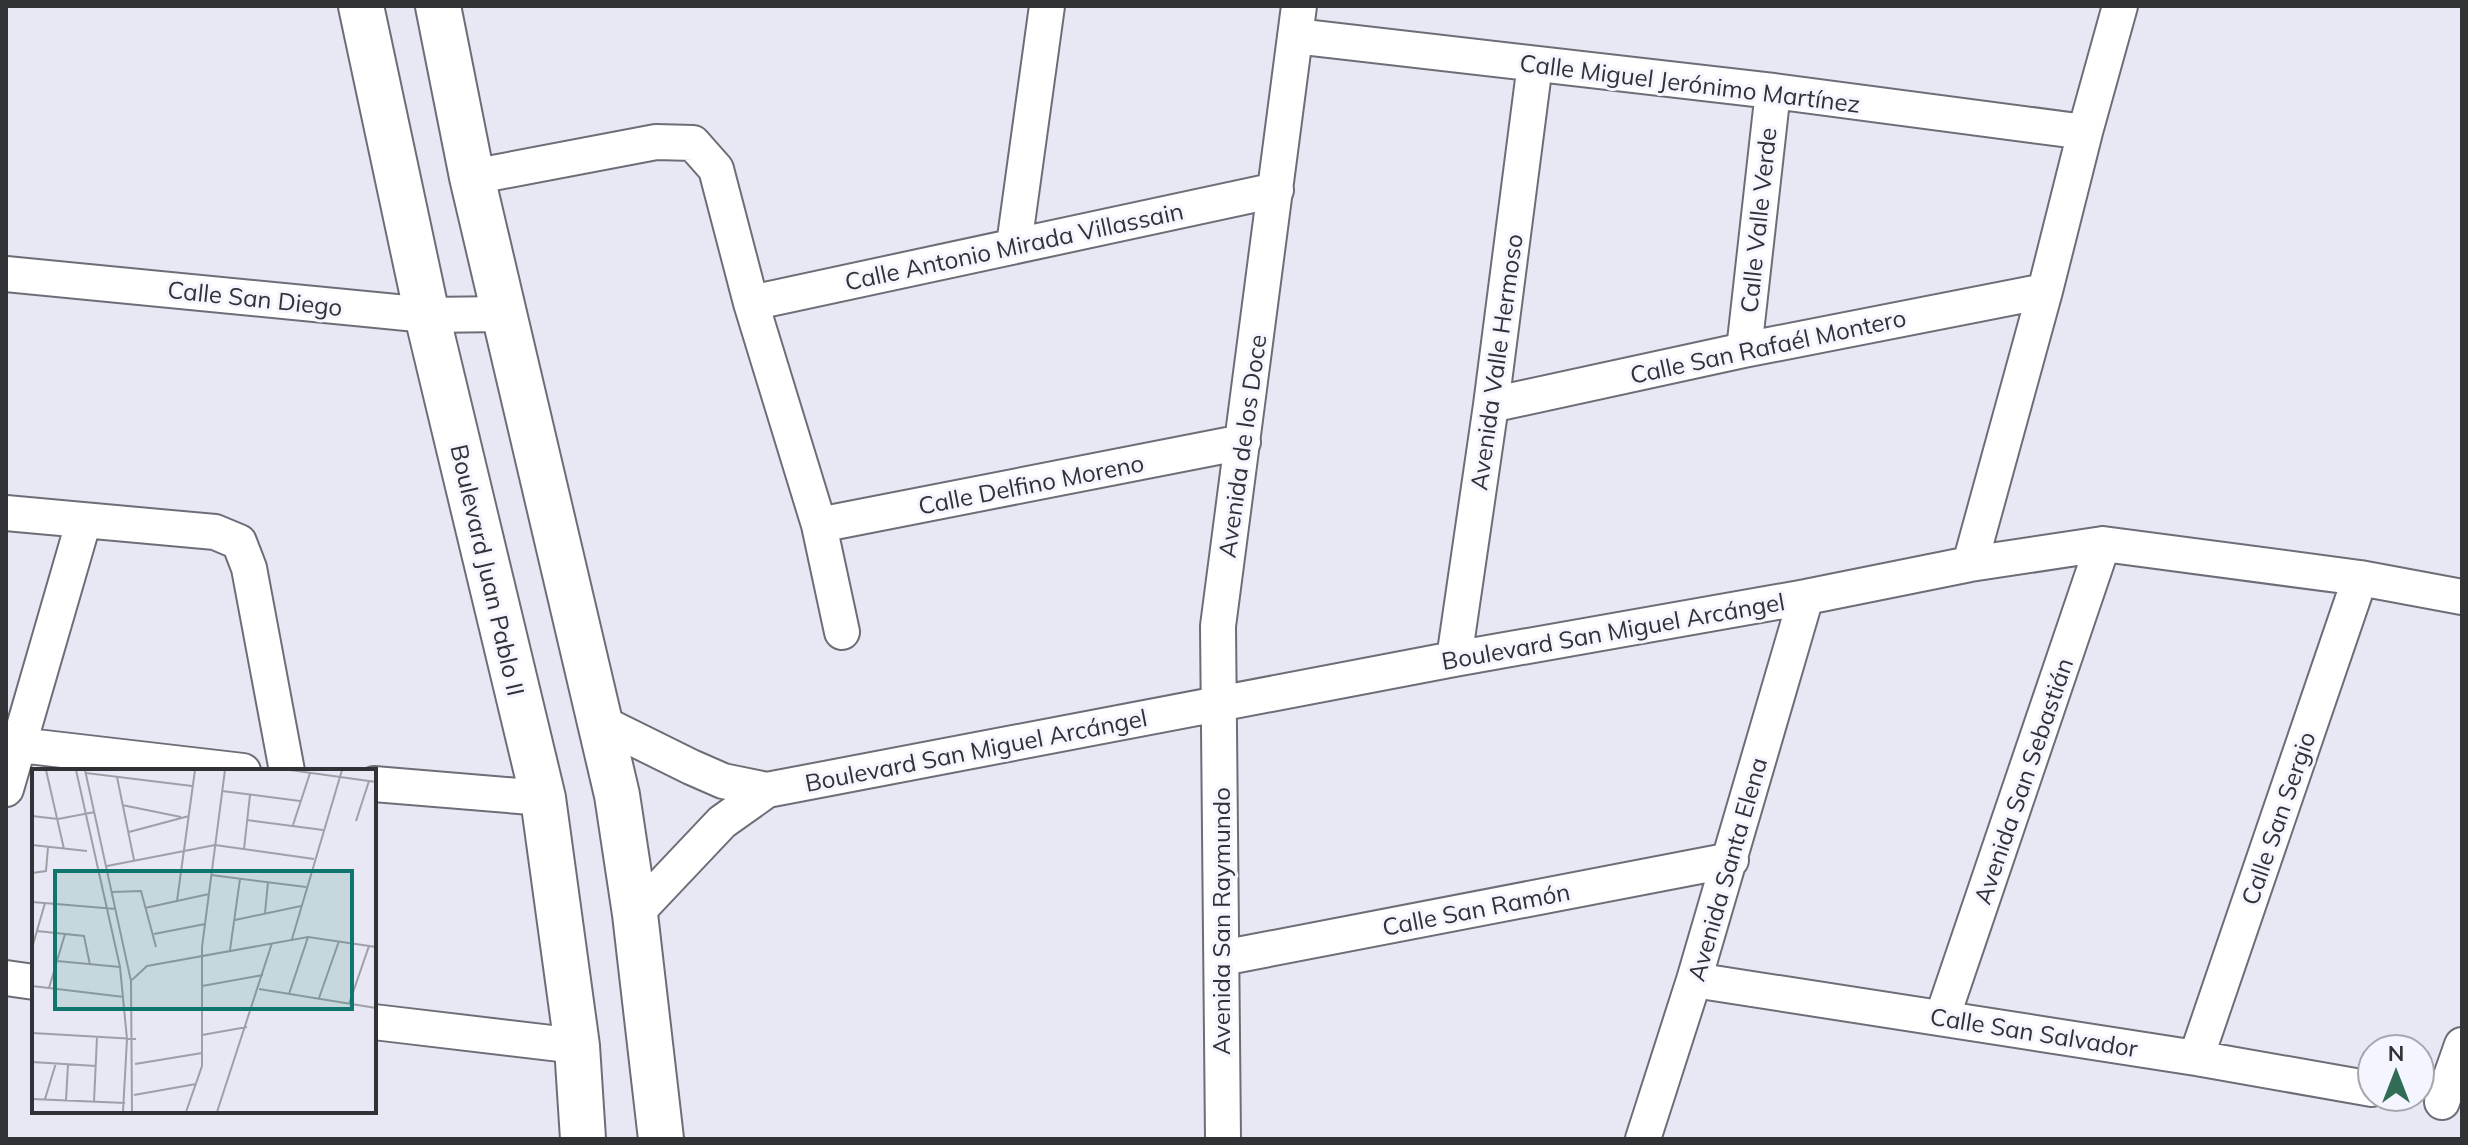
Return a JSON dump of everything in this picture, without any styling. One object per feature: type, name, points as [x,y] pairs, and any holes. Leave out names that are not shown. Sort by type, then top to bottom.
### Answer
[{"type":"street","name":"Boulevard Juan Pablo II","points":[[361,6],[427,315],[543,798],[577,1046],[583,1139]]},
{"type":"street","points":[[438,6],[472,177],[617,795],[635,914],[661,1139]]},
{"type":"street","points":[[1014,245],[1047,6]]},
{"type":"street","points":[[1970,564],[2120,6]]},
{"type":"street","name":"Calle Miguel Jerónimo Martínez","points":[[1297,21],[1535,64],[1773,91],[2085,132]]},
{"type":"street","name":"Avenida de los Doce","points":[[1220,704],[1218,626],[1297,21]]},
{"type":"street","name":"Avenida Valle Hermoso","points":[[1454,659],[1535,64]]},
{"type":"street","name":"Calle Valle Verde","points":[[1744,350],[1773,91]]},
{"type":"street","points":[[472,177],[656,142],[693,143],[716,169],[751,303],[819,525],[842,632]]},
{"type":"street","name":"Calle Antonio Mirada Villassain","points":[[751,303],[1276,190]]},
{"type":"street","name":"Calle San Diego","points":[[6,274],[427,315],[505,314]]},
{"type":"street","name":"Calle San Rafaél Montero","points":[[1491,405],[1744,350],[2045,291]]},
{"type":"street","name":"Calle Delfino Moreno","points":[[819,525],[1243,442]]},
{"type":"street","points":[[6,513],[215,532],[239,542],[249,568],[287,769]]},
{"type":"street","points":[[6,789],[84,520]]},
{"type":"street","name":"Boulevard San Miguel Arcángel","points":[[600,722],[723,781],[767,790],[1454,659],[1806,597],[1970,564],[2103,544],[2360,578],[2462,597]]},
{"type":"street","name":"Avenida San Sebastián","points":[[1942,1018],[2103,544]]},
{"type":"street","name":"Calle San Sergio","points":[[2196,1058],[2360,578]]},
{"type":"street","name":"Avenida Santa Elena","points":[[1643,1139],[1731,860],[1806,597]]},
{"type":"street","name":"Avenida San Raymundo","points":[[1220,704],[1223,1139]]},
{"type":"street","points":[[19,745],[226,769]]},
{"type":"street","points":[[376,784],[543,798]]},
{"type":"street","name":"Boulevard San Miguel Arcángel","points":[[635,914],[722,822],[767,790]]},
{"type":"street","name":"Calle San Ramón","points":[[1222,958],[1731,860]]},
{"type":"street","points":[[6,978],[32,982]]},
{"type":"street","name":"Calle San Salvador","points":[[1694,980],[2196,1058],[2356,1086]]},
{"type":"street","points":[[376,1022],[577,1046]]},
{"type":"street","points":[[2440,1101],[2462,1045]]}]
